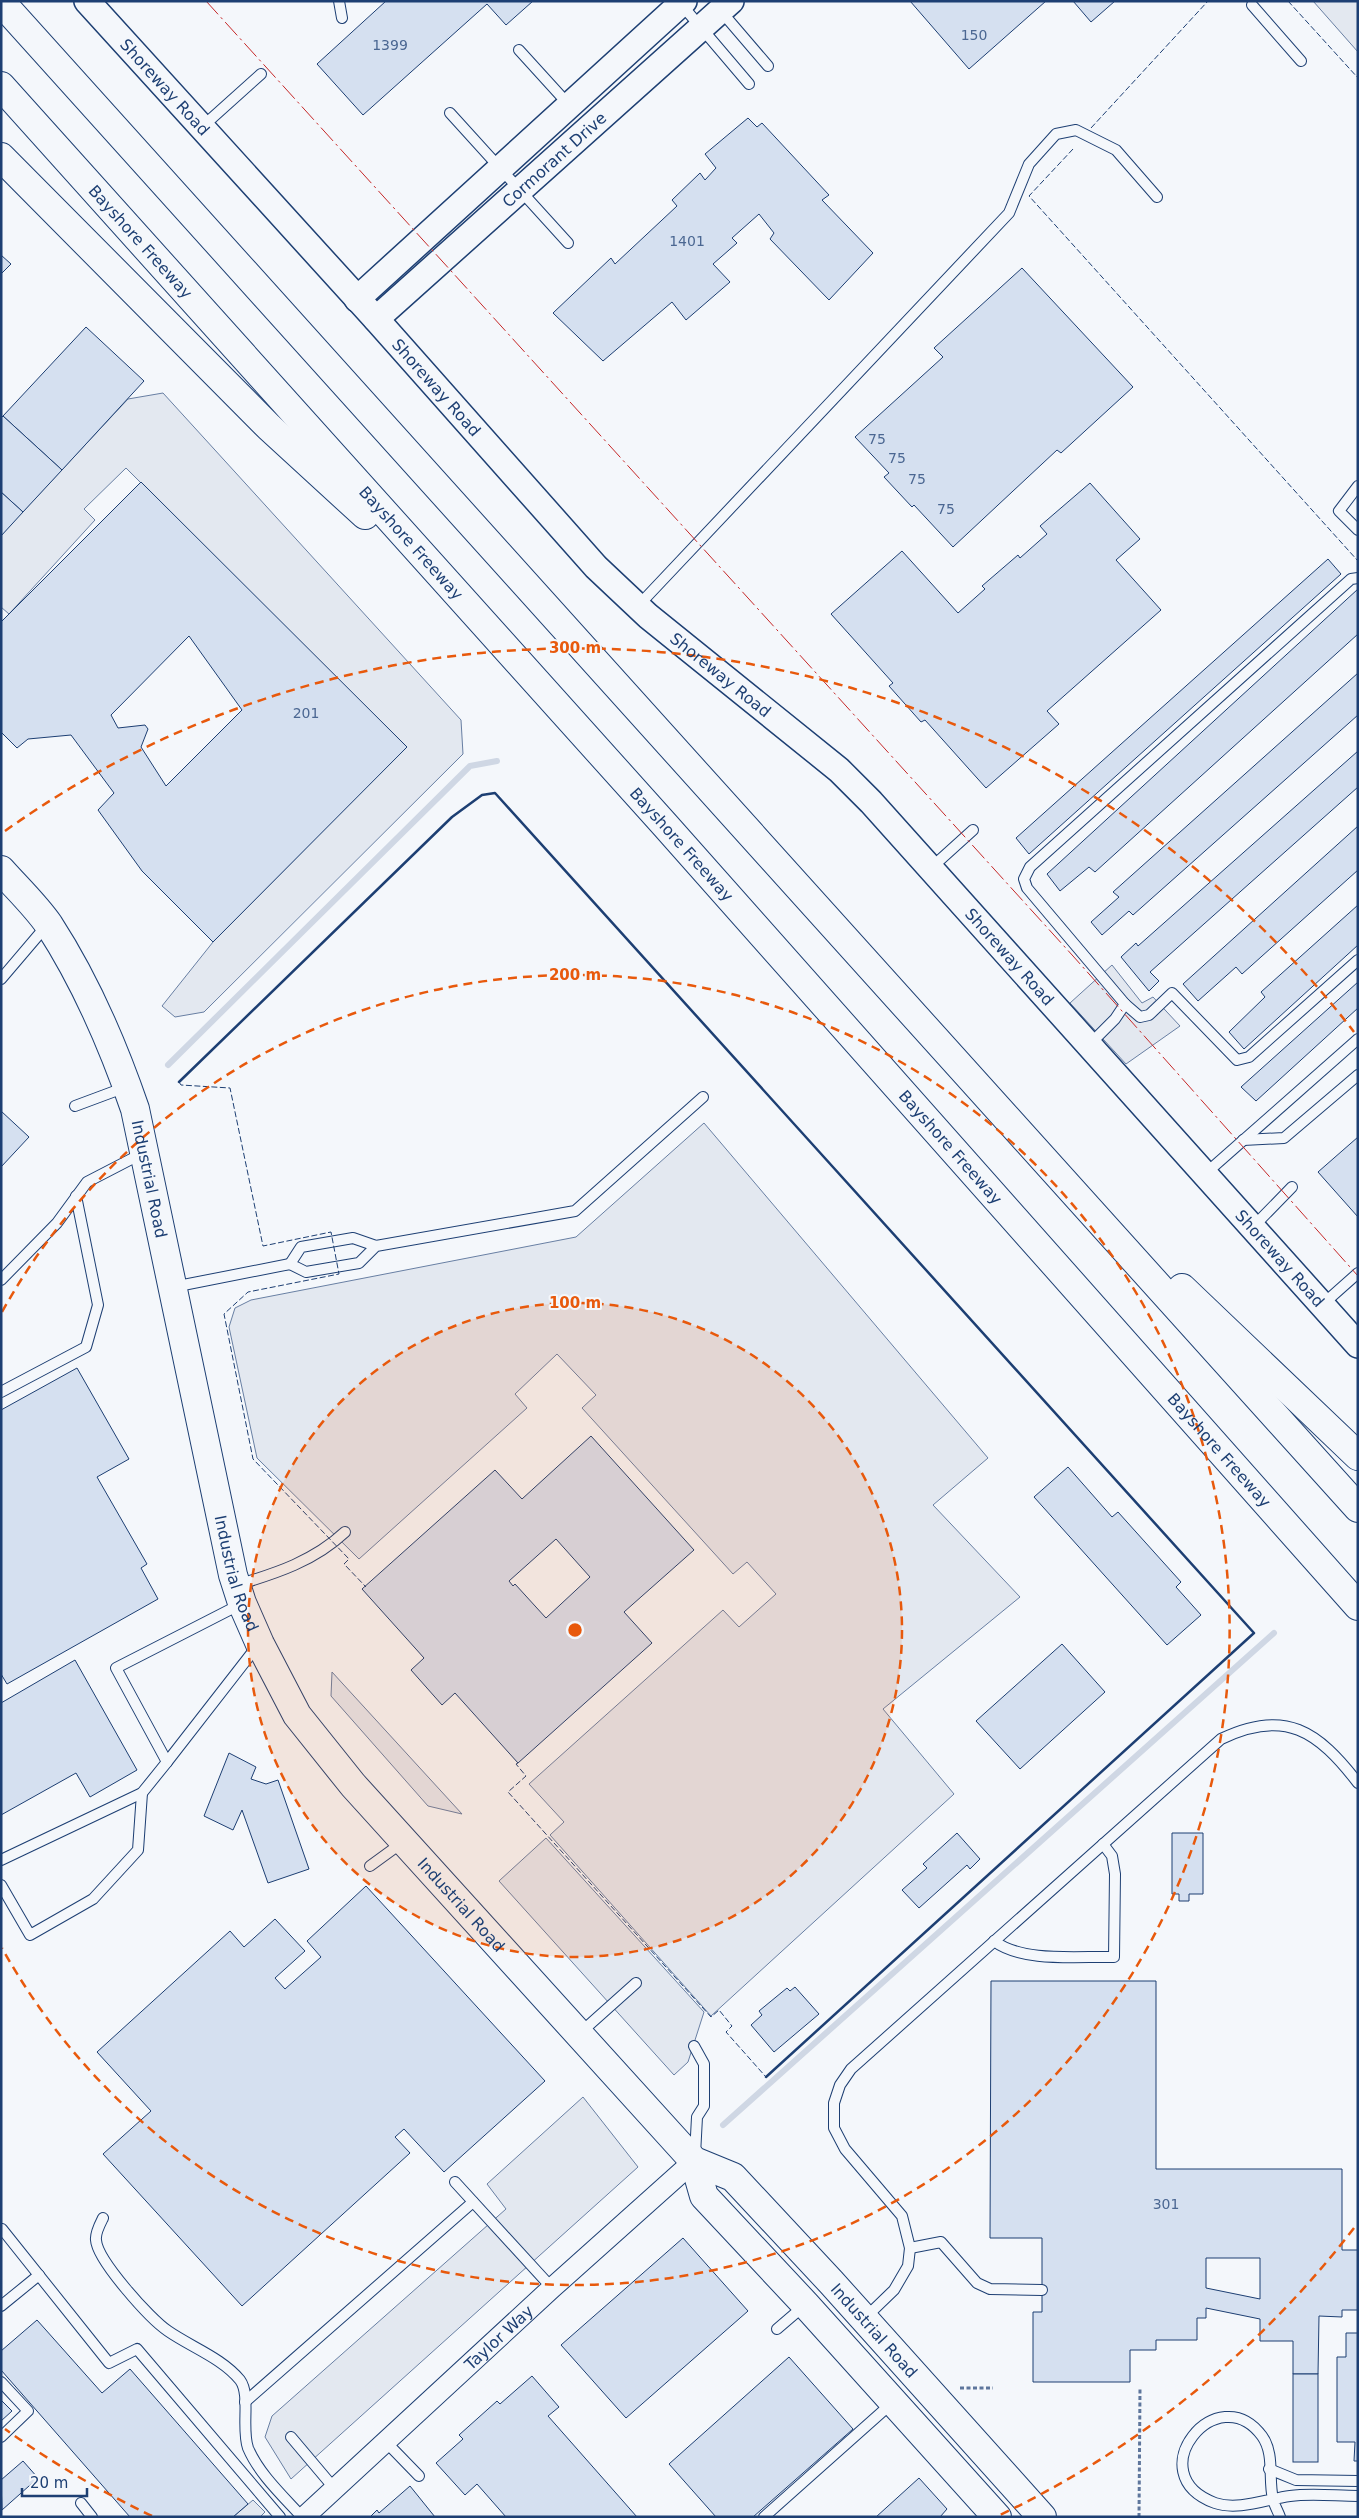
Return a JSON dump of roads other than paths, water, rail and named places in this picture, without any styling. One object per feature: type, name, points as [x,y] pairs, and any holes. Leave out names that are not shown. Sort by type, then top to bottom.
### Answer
[{"type":"main road","points":[[1,2],[1358,1508]]},
{"type":"main road","name":"Bayshore Freeway","points":[[1,86],[484,623],[1358,1606]]},
{"type":"main road","points":[[1,157],[269,427],[484,623]]},
{"type":"main road","name":"Industrial Road","points":[[1,870],[48,924],[78,976],[114,1048],[135,1109],[210,1470],[239,1594],[260,1644],[297,1715],[352,1785],[694,2161],[733,2177],[1042,2517]]},
{"type":"main road","points":[[1028,1142],[1358,1456]]},
{"type":"main road","name":"Industrial Road","points":[[694,2161],[704,2196],[806,2304],[997,2517]]},
{"type":"street","name":"Shoreway Road","points":[[87,1],[376,319],[596,567],[637,606],[839,770],[931,868],[1358,1345]]},
{"type":"street","name":"Cormorant Drive","points":[[358,299],[681,2]]},
{"type":"street","name":"Cormorant Drive","points":[[376,319],[701,28],[722,4]]},
{"type":"street","name":"Taylor Way","points":[[303,2517],[552,2288],[694,2161]]},
{"type":"lane","points":[[338,1],[342,18]]},
{"type":"lane","points":[[681,2],[749,84]]},
{"type":"lane","points":[[722,4],[768,66]]},
{"type":"lane","points":[[1252,5],[1300,61]]},
{"type":"lane","points":[[519,50],[569,106]]},
{"type":"lane","points":[[201,128],[260,74]]},
{"type":"lane","points":[[450,113],[568,243]]},
{"type":"lane","points":[[637,606],[1009,214],[1029,164],[1056,134],[1076,130],[1116,150],[1157,197]]},
{"type":"lane","points":[[1358,486],[1339,511],[1358,530]]},
{"type":"lane","points":[[1358,578],[1351,579],[1030,867],[1024,879],[1027,888],[1125,1004],[1140,1017],[1150,1015],[1172,993],[1238,1060],[1249,1057],[1358,960]]},
{"type":"lane","points":[[931,868],[973,830]]},
{"type":"lane","points":[[1,979],[48,924]]},
{"type":"lane","points":[[1089,1045],[1115,1019],[1125,1004]]},
{"type":"lane","points":[[1205,1174],[1358,1040]]},
{"type":"lane","points":[[1243,1140],[1284,1138],[1358,1075]]},
{"type":"lane","points":[[75,1106],[127,1087]]},
{"type":"lane","points":[[290,1264],[301,1247],[352,1238],[376,1246],[575,1211],[703,1097]]},
{"type":"lane","points":[[1,1280],[56,1223],[87,1182],[144,1152]]},
{"type":"lane","points":[[1252,1227],[1292,1187]]},
{"type":"lane","points":[[1,1392],[86,1347],[98,1305],[76,1196]]},
{"type":"lane","points":[[172,1287],[290,1264],[306,1272],[360,1263],[376,1246]]},
{"type":"lane","points":[[1322,1305],[1358,1274]]},
{"type":"lane","points":[[167,1762],[116,1668],[239,1594],[295,1566],[333,1543],[345,1532]]},
{"type":"lane","points":[[1,1860],[142,1793],[260,1644]]},
{"type":"lane","points":[[864,2319],[894,2290],[908,2266],[910,2248],[902,2216],[845,2149],[834,2128],[834,2102],[840,2085],[850,2069],[1221,1739],[1243,1728],[1277,1724],[1310,1734],[1336,1756],[1358,1783]]},
{"type":"lane","points":[[1,1885],[30,1935],[93,1899],[138,1850],[142,1793]]},
{"type":"lane","points":[[370,1866],[404,1842]]},
{"type":"lane","points":[[994,1941],[1006,1950],[1032,1955],[1114,1957],[1115,1874],[1112,1856],[1103,1844]]},
{"type":"lane","points":[[578,2034],[636,1983]]},
{"type":"lane","points":[[694,2046],[704,2064],[704,2106],[698,2117],[694,2161]]},
{"type":"lane","points":[[455,2182],[552,2288]]},
{"type":"lane","points":[[245,2402],[473,2202]]},
{"type":"lane","points":[[102,2218],[95,2238],[97,2247],[121,2284],[166,2331],[225,2367],[241,2381],[245,2402],[244,2430],[248,2447],[258,2467],[303,2517]]},
{"type":"lane","points":[[2,2229],[110,2363],[137,2349],[280,2517]]},
{"type":"lane","points":[[910,2248],[941,2242],[977,2284],[990,2289],[1042,2290]]},
{"type":"lane","points":[[1,2306],[39,2275]]},
{"type":"lane","points":[[777,2329],[806,2304]]},
{"type":"lane","points":[[1,2382],[28,2411],[1,2437]]},
{"type":"lane","points":[[764,2517],[894,2402]]},
{"type":"lane","points":[[1280,2517],[1273,2499],[1269,2470],[1269,2452],[1262,2437],[1250,2425],[1234,2418],[1218,2419],[1202,2425],[1190,2437],[1183,2453],[1183,2470],[1190,2486],[1202,2498],[1218,2504],[1256,2504],[1273,2499],[1291,2496],[1358,2496]]},
{"type":"lane","points":[[291,2437],[334,2488]]},
{"type":"lane","points":[[386,2442],[419,2476]]},
{"type":"lane","points":[[1269,2470],[1296,2480],[1358,2481]]},
{"type":"lane","points":[[81,2503],[92,2517]]},
{"type":"waterway","points":[[168,1065],[470,766],[497,761]]},
{"type":"waterway","points":[[723,2125],[1274,1633]]}]
